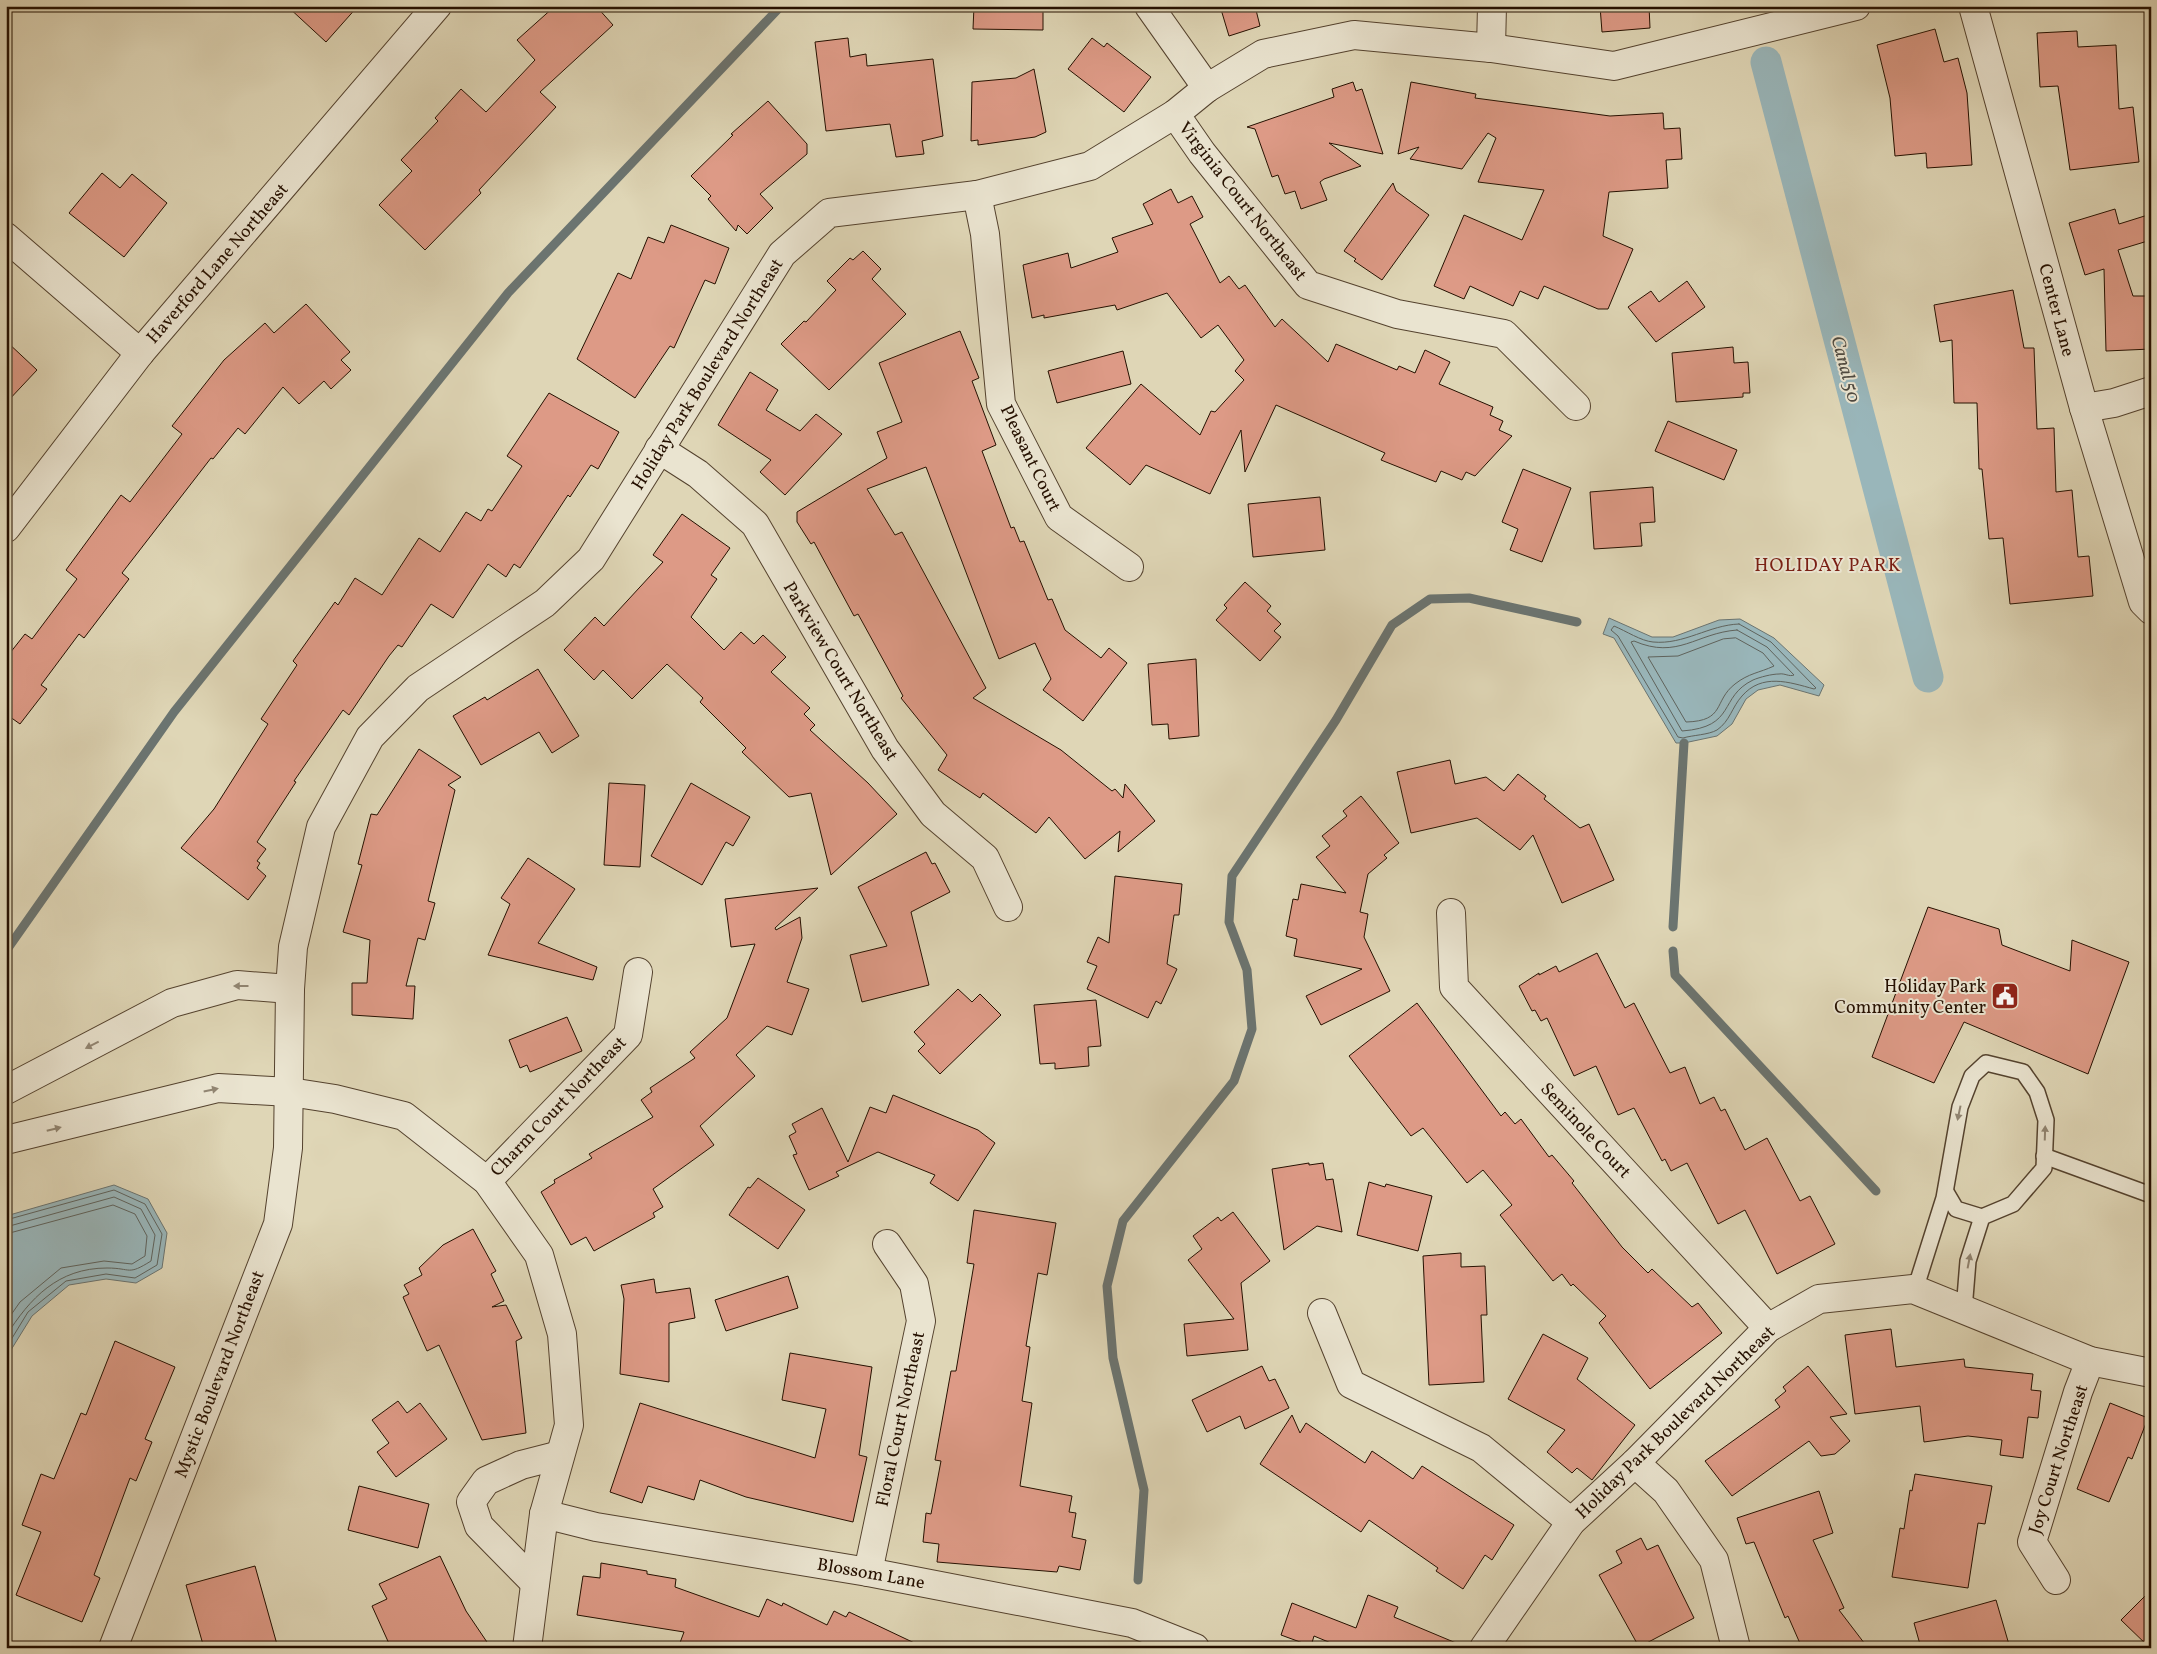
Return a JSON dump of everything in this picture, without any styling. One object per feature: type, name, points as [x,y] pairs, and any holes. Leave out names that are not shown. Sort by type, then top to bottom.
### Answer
[{"type":"street","name":"Haverford Lane Northeast","points":[[6,528],[140,353],[437,6]]},
{"type":"street","points":[[1149,6],[1207,88]]},
{"type":"street","points":[[1491,48],[1492,6]]},
{"type":"street","name":"Holiday Park Boulevard Northeast","points":[[290,1092],[290,989],[293,946],[321,827],[370,736],[418,688],[545,603],[591,559],[782,254],[829,213],[977,196],[1090,166],[1175,114],[1207,88],[1263,54],[1354,35],[1491,48],[1614,66],[1856,6]]},
{"type":"street","name":"Center Lane","points":[[1973,6],[2084,408],[2143,602],[2151,610]]},
{"type":"street","name":"Virginia Court Northeast","points":[[1175,114],[1202,154],[1308,285],[1396,314],[1504,334],[1576,406]]},
{"type":"street","name":"Pleasant Court","points":[[977,196],[985,234],[1001,404],[1059,517],[1129,567]]},
{"type":"street","points":[[6,237],[140,353]]},
{"type":"street","points":[[2084,408],[2114,403],[2151,391]]},
{"type":"street","name":"Parkview Court Northeast","points":[[659,449],[698,474],[755,524],[884,749],[933,814],[984,858],[1008,908]]},
{"type":"street","name":"Seminole Court","points":[[1451,913],[1454,987],[1768,1328]]},
{"type":"street","name":"Charm Court Northeast","points":[[487,1181],[628,1035],[638,972]]},
{"type":"street","points":[[6,1090],[172,1003],[237,985],[290,989]]},
{"type":"street","points":[[6,1140],[218,1088],[290,1092],[335,1099],[404,1116],[487,1181],[539,1255],[562,1334],[569,1425],[544,1514],[527,1648]]},
{"type":"street","name":"Mystic Boulevard Northeast","points":[[113,1648],[278,1224],[288,1148],[290,1092]]},
{"type":"street","name":"Floral Court Northeast","points":[[868,1572],[920,1321],[914,1284],[887,1244]]},
{"type":"street","name":"Holiday Park Boulevard Northeast","points":[[1484,1648],[1571,1522],[1635,1463],[1768,1328],[1819,1298],[1916,1290],[2090,1361],[2151,1372]]},
{"type":"street","points":[[1322,1313],[1351,1384],[1480,1448],[1571,1522]]},
{"type":"street","name":"Joy Court Northeast","points":[[2056,1580],[2032,1542],[2078,1392],[2090,1361]]},
{"type":"street","points":[[535,1583],[479,1526],[471,1502],[486,1480],[521,1466],[560,1455]]},
{"type":"street","points":[[1635,1463],[1666,1491],[1714,1560],[1736,1648]]},
{"type":"street","name":"Blossom Lane","points":[[544,1514],[596,1527],[868,1572],[1132,1624],[1195,1648]]},
{"type":"lane","points":[[1916,1290],[1946,1192],[1960,1107],[1972,1076],[1986,1063],[2023,1072],[2037,1092],[2046,1120],[2044,1168],[2012,1204],[1982,1217],[1956,1209],[1946,1192]]},
{"type":"lane","points":[[2044,1156],[2151,1195]]},
{"type":"lane","points":[[1964,1310],[1968,1261],[1982,1217]]},
{"type":"water","points":[[1609,618],[1652,637],[1673,637],[1719,620],[1740,619],[1774,638],[1824,685],[1819,696],[1780,685],[1758,690],[1746,699],[1732,724],[1717,736],[1676,743],[1614,638],[1603,634]]},
{"type":"water","points":[[114,1185],[148,1199],[167,1233],[162,1268],[136,1283],[106,1279],[69,1285],[32,1316],[6,1358],[6,1216]]},
{"type":"building","points":[[287,6],[358,6],[326,42]]},
{"type":"building","points":[[555,6],[596,6],[613,25],[540,92],[556,107],[479,190],[481,193],[425,250],[379,205],[412,171],[401,160],[438,121],[435,118],[461,89],[486,112],[535,60],[517,40]]},
{"type":"building","points":[[974,6],[1043,6],[1043,30],[973,29]]},
{"type":"building","points":[[1220,6],[1255,6],[1260,26],[1229,36]]},
{"type":"building","points":[[1600,6],[1649,6],[1650,28],[1602,32]]},
{"type":"building","points":[[1935,29],[1944,62],[1958,58],[1967,93],[1972,165],[1927,168],[1926,153],[1895,156],[1890,98],[1877,45]]},
{"type":"building","points":[[2077,31],[2078,47],[2116,45],[2119,109],[2133,107],[2139,162],[2070,170],[2058,86],[2040,87],[2037,33]]},
{"type":"building","points":[[848,38],[850,57],[866,54],[867,66],[933,59],[943,136],[922,141],[924,154],[896,157],[890,124],[826,131],[815,42]]},
{"type":"building","points":[[1092,38],[1104,47],[1107,43],[1151,77],[1124,112],[1068,69]]},
{"type":"building","points":[[1034,69],[1046,132],[1035,137],[978,145],[978,140],[971,141],[972,82],[1016,78]]},
{"type":"building","points":[[1353,82],[1356,91],[1362,89],[1383,154],[1329,143],[1361,166],[1324,179],[1320,182],[1327,200],[1301,209],[1295,191],[1285,194],[1278,175],[1272,177],[1255,129],[1247,127],[1334,97],[1332,89]]},
{"type":"building","points":[[1411,82],[1476,94],[1475,98],[1610,116],[1663,113],[1664,129],[1680,128],[1682,159],[1666,160],[1668,188],[1609,192],[1603,236],[1633,249],[1608,309],[1598,309],[1544,286],[1538,299],[1520,291],[1513,306],[1470,286],[1464,299],[1434,286],[1464,215],[1522,240],[1544,190],[1478,182],[1496,138],[1488,133],[1462,169],[1410,159],[1419,147],[1398,154]]},
{"type":"building","points":[[768,101],[807,144],[807,154],[760,194],[773,208],[747,234],[738,225],[736,231],[708,199],[711,196],[691,176],[733,135],[731,134]]},
{"type":"building","points":[[102,173],[120,188],[132,174],[167,203],[124,257],[69,213]]},
{"type":"building","points":[[1393,183],[1396,191],[1429,215],[1382,280],[1354,261],[1356,259],[1344,251]]},
{"type":"building","points":[[1171,189],[1178,203],[1192,196],[1203,217],[1190,224],[1220,283],[1229,276],[1239,289],[1245,285],[1275,327],[1282,319],[1328,362],[1336,344],[1397,370],[1399,366],[1415,373],[1425,350],[1450,362],[1439,384],[1493,407],[1490,415],[1503,421],[1499,430],[1512,436],[1475,476],[1466,472],[1462,480],[1441,471],[1436,482],[1381,460],[1385,453],[1276,405],[1245,472],[1241,430],[1210,494],[1146,465],[1130,485],[1086,448],[1141,384],[1200,435],[1211,411],[1215,412],[1244,380],[1235,371],[1244,360],[1218,325],[1201,338],[1167,293],[1117,310],[1115,305],[1044,318],[1044,315],[1032,318],[1023,265],[1068,253],[1071,268],[1118,252],[1112,238],[1153,224],[1143,204]]},
{"type":"building","points":[[2115,209],[2119,224],[2151,214],[2151,240],[2118,250],[2133,296],[2151,296],[2151,349],[2106,351],[2104,269],[2085,275],[2069,223]]},
{"type":"building","points":[[671,225],[729,248],[715,284],[705,280],[674,348],[670,346],[635,398],[577,359],[618,273],[631,279],[648,237],[664,243]]},
{"type":"building","points":[[863,251],[881,269],[872,279],[906,314],[829,390],[781,344],[804,321],[806,322],[836,290],[827,281],[850,258],[853,260]]},
{"type":"building","points":[[1687,281],[1705,307],[1656,342],[1628,307],[1651,291],[1659,302]]},
{"type":"building","points":[[2013,290],[2024,348],[2034,348],[2037,429],[2054,428],[2056,492],[2072,490],[2078,557],[2089,556],[2093,596],[2010,604],[2003,538],[1989,539],[1982,469],[1979,469],[1977,403],[1954,403],[1952,340],[1940,342],[1934,305]]},
{"type":"building","points":[[306,304],[350,352],[341,360],[351,370],[331,389],[324,381],[299,404],[283,387],[245,434],[238,428],[213,459],[211,458],[122,573],[129,579],[84,638],[79,634],[41,685],[47,689],[20,724],[6,714],[6,658],[25,634],[32,639],[77,579],[66,570],[121,495],[130,502],[182,434],[172,426],[224,360],[265,323],[274,333]]},
{"type":"building","points":[[960,331],[979,378],[972,381],[996,445],[982,451],[1011,528],[1014,527],[1020,542],[1024,541],[1048,600],[1052,599],[1065,630],[1101,658],[1109,648],[1127,663],[1083,721],[1043,690],[1051,679],[1035,643],[999,659],[926,467],[867,489],[895,535],[902,532],[986,688],[973,698],[1061,750],[1112,791],[1115,789],[1123,798],[1125,784],[1155,821],[1118,852],[1120,831],[1085,859],[1049,817],[1036,833],[983,793],[980,798],[938,770],[947,755],[901,698],[903,696],[858,614],[854,616],[814,542],[811,544],[797,522],[797,512],[887,458],[877,432],[902,422],[879,363]]},
{"type":"building","points":[[6,341],[37,370],[6,403]]},
{"type":"building","points":[[1733,347],[1734,363],[1748,362],[1750,393],[1743,393],[1743,397],[1676,402],[1672,353]]},
{"type":"building","points":[[1123,351],[1131,384],[1057,403],[1048,371]]},
{"type":"building","points":[[750,372],[778,390],[766,410],[800,431],[816,414],[842,434],[785,495],[760,472],[771,460],[718,425]]},
{"type":"building","points":[[549,393],[619,432],[598,469],[591,465],[570,497],[568,495],[520,568],[514,564],[506,577],[488,564],[453,618],[431,604],[402,647],[398,645],[389,656],[349,715],[343,710],[294,781],[296,782],[257,842],[266,849],[257,861],[260,863],[257,868],[266,876],[248,900],[181,848],[214,809],[268,724],[261,719],[297,665],[293,661],[335,602],[338,605],[355,578],[382,595],[419,538],[440,552],[466,512],[481,521],[488,509],[492,511],[522,466],[507,456]]},
{"type":"building","points":[[1668,421],[1737,450],[1724,480],[1655,451]]},
{"type":"building","points":[[1523,469],[1571,488],[1542,562],[1510,550],[1518,529],[1502,522]]},
{"type":"building","points":[[1653,487],[1655,522],[1640,523],[1642,546],[1594,549],[1590,492]]},
{"type":"building","points":[[1320,497],[1325,550],[1253,557],[1248,504]]},
{"type":"building","points":[[682,514],[730,548],[711,575],[717,579],[691,617],[724,650],[741,632],[754,644],[763,635],[786,657],[771,672],[810,708],[804,714],[815,725],[810,730],[868,783],[897,814],[831,875],[811,793],[789,797],[742,752],[746,748],[700,702],[703,698],[667,664],[632,699],[603,670],[594,680],[564,650],[595,617],[604,626],[663,562],[653,555]]},
{"type":"building","points":[[1245,582],[1271,606],[1267,611],[1281,624],[1274,631],[1281,637],[1260,661],[1216,620],[1227,608],[1224,605]]},
{"type":"building","points":[[1196,659],[1199,736],[1169,739],[1168,724],[1152,725],[1148,664]]},
{"type":"building","points":[[538,669],[579,736],[552,753],[539,732],[481,765],[453,716],[485,697],[487,700]]},
{"type":"building","points":[[419,749],[461,777],[448,785],[455,790],[428,901],[435,903],[425,940],[418,938],[406,986],[415,986],[413,1019],[352,1015],[352,983],[367,983],[370,940],[343,932],[362,865],[358,864],[371,814],[377,815]]},
{"type":"building","points":[[1450,760],[1455,784],[1486,777],[1504,791],[1518,774],[1546,796],[1544,799],[1580,828],[1589,824],[1614,880],[1562,903],[1533,835],[1520,850],[1477,818],[1411,833],[1397,772]]},
{"type":"building","points":[[609,783],[645,785],[640,867],[604,865]]},
{"type":"building","points":[[691,783],[750,817],[733,846],[726,842],[702,885],[651,856]]},
{"type":"building","points":[[1361,796],[1399,843],[1384,855],[1387,858],[1368,874],[1360,912],[1368,914],[1364,937],[1390,991],[1321,1025],[1306,996],[1362,969],[1294,956],[1297,939],[1286,936],[1293,899],[1298,900],[1301,884],[1346,893],[1316,857],[1330,846],[1322,836],[1347,816],[1343,811]]},
{"type":"building","points":[[926,852],[932,864],[935,863],[950,892],[911,912],[929,985],[862,1002],[850,955],[887,946],[858,887]]},
{"type":"building","points":[[528,858],[575,889],[538,943],[597,967],[593,980],[488,955],[510,904],[501,898]]},
{"type":"building","points":[[1115,876],[1182,884],[1179,915],[1174,915],[1167,964],[1177,969],[1161,1004],[1156,1001],[1148,1018],[1087,989],[1097,966],[1087,962],[1098,937],[1109,943]]},
{"type":"building","points":[[818,888],[775,928],[776,930],[800,917],[802,938],[787,982],[809,989],[792,1035],[767,1026],[736,1055],[755,1076],[700,1126],[714,1145],[653,1189],[663,1207],[653,1213],[655,1217],[594,1251],[586,1237],[571,1245],[541,1192],[555,1183],[554,1180],[592,1158],[589,1154],[653,1117],[641,1100],[652,1092],[650,1088],[695,1058],[690,1052],[727,1018],[755,944],[731,947],[725,899]]},
{"type":"building","name":"Holiday Park Community Center","points":[[1928,907],[1999,929],[2002,945],[2070,971],[2072,940],[2129,962],[2088,1074],[1964,1022],[1934,1083],[1872,1057]]},
{"type":"building","points":[[1597,953],[1625,1008],[1634,1003],[1670,1073],[1685,1067],[1700,1104],[1714,1097],[1721,1111],[1725,1109],[1745,1150],[1767,1138],[1800,1201],[1810,1196],[1835,1244],[1777,1274],[1745,1210],[1718,1224],[1687,1163],[1671,1171],[1665,1159],[1662,1161],[1634,1108],[1618,1115],[1596,1066],[1574,1076],[1547,1018],[1541,1021],[1535,1010],[1532,1011],[1519,986],[1539,973],[1539,975],[1556,966],[1559,972]]},
{"type":"building","points":[[958,989],[972,1002],[980,994],[1001,1015],[940,1074],[918,1051],[925,1044],[914,1032]]},
{"type":"building","points":[[1096,1000],[1101,1046],[1088,1047],[1089,1066],[1055,1069],[1055,1063],[1040,1064],[1034,1005]]},
{"type":"building","points":[[1417,1003],[1501,1116],[1505,1112],[1515,1124],[1521,1119],[1549,1157],[1552,1155],[1574,1181],[1572,1183],[1622,1247],[1648,1273],[1652,1269],[1692,1307],[1698,1303],[1722,1333],[1650,1389],[1599,1323],[1606,1316],[1573,1284],[1571,1286],[1562,1274],[1553,1281],[1500,1215],[1512,1205],[1483,1170],[1467,1183],[1423,1128],[1411,1136],[1349,1056]]},
{"type":"building","points":[[567,1017],[582,1051],[530,1072],[527,1065],[520,1068],[509,1040]]},
{"type":"building","points":[[893,1095],[978,1130],[995,1143],[958,1201],[930,1183],[935,1175],[878,1152],[836,1172],[839,1176],[809,1190],[793,1155],[797,1154],[789,1136],[796,1132],[792,1124],[822,1108],[848,1162],[870,1107],[886,1113]]},
{"type":"building","points":[[1309,1163],[1309,1165],[1323,1163],[1326,1180],[1333,1179],[1342,1232],[1317,1226],[1284,1250],[1272,1169]]},
{"type":"building","points":[[758,1178],[805,1210],[778,1249],[729,1215],[748,1187],[750,1188]]},
{"type":"building","points":[[1369,1182],[1385,1187],[1386,1184],[1432,1196],[1418,1251],[1357,1235]]},
{"type":"building","points":[[974,1210],[1056,1223],[1047,1275],[1038,1273],[1026,1346],[1030,1347],[1022,1401],[1032,1403],[1020,1486],[1072,1496],[1069,1512],[1076,1513],[1072,1537],[1086,1540],[1080,1570],[1059,1566],[1057,1572],[937,1562],[939,1544],[923,1542],[926,1513],[931,1514],[941,1461],[935,1460],[951,1371],[956,1371],[974,1264],[967,1263]]},
{"type":"building","points":[[1233,1212],[1270,1261],[1241,1283],[1248,1350],[1187,1356],[1184,1324],[1234,1319],[1188,1260],[1202,1249],[1193,1236],[1218,1217],[1221,1221]]},
{"type":"building","points":[[473,1229],[496,1271],[491,1274],[504,1301],[492,1307],[506,1305],[522,1338],[516,1341],[526,1433],[482,1440],[439,1345],[427,1351],[403,1297],[409,1294],[404,1285],[422,1275],[419,1268],[443,1245]]},
{"type":"building","points":[[1461,1253],[1461,1267],[1485,1266],[1487,1315],[1481,1315],[1484,1382],[1429,1385],[1423,1256]]},
{"type":"building","points":[[788,1276],[798,1308],[726,1331],[715,1300]]},
{"type":"building","points":[[654,1279],[656,1293],[690,1288],[695,1318],[669,1323],[669,1382],[620,1374],[624,1299],[621,1285]]},
{"type":"building","points":[[1891,1329],[1896,1367],[1964,1359],[1965,1367],[2033,1374],[2031,1390],[2041,1391],[2038,1418],[2028,1417],[2023,1458],[2000,1455],[2002,1440],[1968,1436],[1924,1442],[1920,1406],[1855,1414],[1845,1335]]},
{"type":"building","points":[[1543,1334],[1588,1358],[1577,1379],[1635,1425],[1592,1480],[1577,1468],[1572,1473],[1547,1452],[1565,1430],[1508,1399]]},
{"type":"building","points":[[115,1341],[175,1367],[145,1439],[152,1442],[136,1481],[130,1478],[94,1575],[100,1578],[82,1622],[16,1595],[41,1532],[22,1525],[41,1474],[54,1479],[81,1413],[86,1415]]},
{"type":"building","points":[[790,1353],[872,1367],[859,1455],[867,1457],[853,1522],[746,1497],[700,1480],[694,1500],[648,1486],[642,1503],[610,1492],[640,1403],[815,1458],[826,1409],[782,1400]]},
{"type":"building","points":[[1262,1366],[1269,1381],[1275,1379],[1289,1408],[1245,1429],[1240,1416],[1207,1432],[1192,1400]]},
{"type":"building","points":[[1808,1366],[1847,1414],[1830,1417],[1850,1441],[1835,1454],[1821,1456],[1809,1441],[1732,1496],[1705,1461],[1780,1407],[1775,1400],[1786,1391],[1783,1387]]},
{"type":"building","points":[[398,1401],[407,1413],[420,1403],[447,1439],[396,1477],[377,1452],[389,1443],[372,1420]]},
{"type":"building","points":[[2110,1403],[2148,1418],[2132,1459],[2128,1457],[2109,1502],[2077,1489]]},
{"type":"building","points":[[1292,1415],[1300,1433],[1306,1423],[1365,1463],[1372,1451],[1413,1479],[1422,1466],[1514,1525],[1492,1560],[1485,1555],[1463,1589],[1436,1571],[1438,1568],[1369,1520],[1361,1532],[1260,1464]]},
{"type":"building","points":[[1915,1474],[1992,1486],[1985,1524],[1978,1523],[1968,1588],[1892,1577],[1900,1528],[1904,1529],[1910,1490],[1912,1491]]},
{"type":"building","points":[[359,1486],[429,1504],[418,1548],[348,1530]]},
{"type":"building","points":[[1819,1491],[1833,1533],[1813,1540],[1844,1608],[1839,1610],[1868,1648],[1802,1648],[1788,1616],[1785,1618],[1754,1542],[1746,1544],[1737,1518]]},
{"type":"building","points":[[1641,1538],[1647,1550],[1658,1545],[1694,1618],[1639,1647],[1599,1575],[1622,1563],[1616,1551]]},
{"type":"building","points":[[440,1556],[466,1611],[491,1648],[391,1648],[372,1606],[387,1599],[379,1584]]},
{"type":"building","points":[[601,1563],[647,1571],[647,1574],[676,1579],[675,1587],[759,1617],[767,1599],[782,1606],[783,1603],[827,1625],[834,1611],[846,1617],[849,1612],[925,1648],[678,1648],[684,1632],[577,1615],[583,1576],[600,1578]]},
{"type":"building","points":[[255,1566],[278,1648],[204,1648],[186,1585]]},
{"type":"building","points":[[2151,1590],[2151,1648],[2150,1648],[2121,1620]]},
{"type":"building","points":[[1368,1595],[1398,1607],[1394,1617],[1468,1648],[1343,1648],[1314,1636],[1311,1646],[1281,1635],[1292,1603],[1356,1628]]},
{"type":"building","points":[[1996,1600],[2010,1648],[1921,1648],[1914,1623]]},
{"type":"waterway","points":[[6,951],[174,712],[508,293],[781,6]]},
{"type":"waterway","name":"Canal 50","points":[[1766,62],[1928,677]]},
{"type":"waterway","points":[[1138,1580],[1144,1490],[1113,1358],[1107,1286],[1123,1221],[1234,1081],[1252,1029],[1247,970],[1229,922],[1232,876],[1336,720],[1392,625],[1430,599],[1469,598],[1577,622]]},
{"type":"waterway","points":[[1673,927],[1684,743]]},
{"type":"waterway","points":[[1673,951],[1675,975],[1876,1191]]},
{"type":"place","name":"Holiday Park Community Center","points":[[2005,996]]},
{"type":"district","name":"HOLIDAY PARK","points":[[1828,564]]}]
